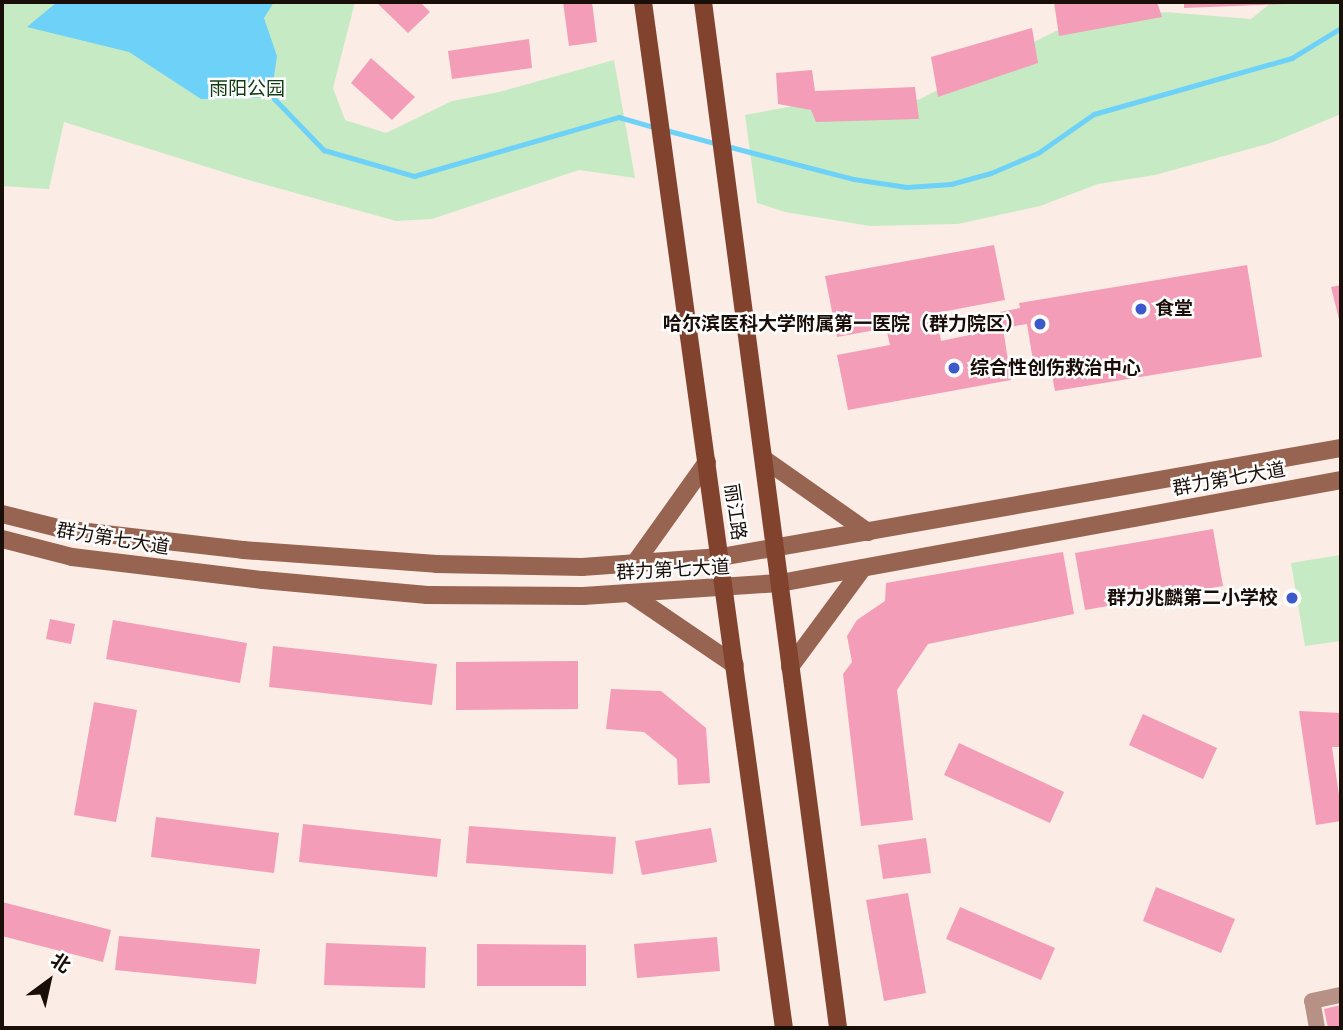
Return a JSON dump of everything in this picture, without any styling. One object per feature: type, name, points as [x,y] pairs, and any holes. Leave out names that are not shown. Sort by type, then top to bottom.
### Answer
[{"type":"main road","name":"丽江路","points":[[643,2],[784,1028]]},
{"type":"main road","name":"丽江路","points":[[703,2],[838,1028]]},
{"type":"main road","name":"群力第七大道","points":[[2,514],[62,529],[243,550],[436,564],[582,567],[721,557],[1341,448]]},
{"type":"main road","points":[[764,459],[868,532]]},
{"type":"main road","points":[[635,563],[707,462]]},
{"type":"main road","name":"群力第七大道","points":[[2,539],[72,557],[263,580],[427,595],[629,593],[780,583],[1341,480]]},
{"type":"main road","points":[[790,667],[863,568]]},
{"type":"main road","points":[[629,593],[735,665]]},
{"type":"street","points":[[1317,1028],[1312,1001],[1341,995]]},
{"type":"green space","name":"雨阳公园","points":[[2,2],[355,2],[333,88],[345,120],[386,133],[452,101],[499,92],[614,60],[635,178],[579,170],[432,219],[396,221],[245,179],[64,122],[49,189],[2,186]]},
{"type":"green space","points":[[1272,2],[1341,2],[1341,114],[1271,143],[1155,175],[1098,184],[1040,206],[958,224],[870,226],[785,212],[757,203],[745,115],[799,105],[918,100],[1060,29],[1165,12],[1251,19]]},
{"type":"green space","points":[[1340,555],[1341,641],[1305,646],[1291,563]]},
{"type":"water","points":[[57,2],[274,2],[264,18],[277,56],[271,97],[201,99],[129,52],[27,27]]},
{"type":"building","points":[[376,2],[420,2],[430,12],[408,33]]},
{"type":"building","points":[[563,2],[592,2],[597,42],[569,46]]},
{"type":"building","points":[[1054,2],[1157,2],[1162,17],[1059,36]]},
{"type":"building","points":[[1184,2],[1286,2],[1286,4],[1184,8]]},
{"type":"building","points":[[1032,28],[1038,63],[938,97],[931,57]]},
{"type":"building","points":[[529,39],[532,68],[452,79],[448,51]]},
{"type":"building","points":[[371,58],[415,97],[392,120],[351,83]]},
{"type":"building","points":[[812,70],[815,91],[915,87],[919,119],[816,122],[811,110],[778,104],[776,73]]},
{"type":"building","points":[[994,245],[1005,300],[936,313],[941,341],[1003,328],[1011,380],[848,410],[837,355],[890,345],[886,328],[837,337],[825,276]]},
{"type":"building","points":[[1247,265],[1262,357],[1055,391],[1051,370],[1035,373],[1027,324],[1003,328],[1000,312],[1020,308],[1019,303]]},
{"type":"building","points":[[1341,285],[1341,323],[1340,323],[1331,287]]},
{"type":"building","points":[[1213,529],[1223,586],[1085,610],[1075,553]]},
{"type":"building","points":[[1063,552],[1074,614],[928,644],[897,690],[913,820],[861,826],[843,674],[852,662],[847,636],[857,620],[885,601],[886,583]]},
{"type":"building","points":[[50,619],[75,624],[71,644],[46,639]]},
{"type":"building","points":[[113,620],[247,643],[240,683],[106,659]]},
{"type":"building","points":[[273,646],[437,664],[432,705],[269,687]]},
{"type":"building","points":[[578,661],[578,709],[456,710],[456,662]]},
{"type":"building","points":[[611,689],[661,691],[706,728],[710,783],[678,785],[677,759],[644,732],[606,729]]},
{"type":"building","points":[[94,702],[137,710],[116,822],[74,815]]},
{"type":"building","points":[[1299,711],[1341,713],[1341,747],[1332,747],[1341,795],[1341,821],[1316,825]]},
{"type":"building","points":[[1143,714],[1217,748],[1203,779],[1129,745]]},
{"type":"building","points":[[959,743],[1064,792],[1050,823],[944,775]]},
{"type":"building","points":[[156,817],[279,833],[274,873],[151,857]]},
{"type":"building","points":[[303,824],[441,839],[437,877],[299,862]]},
{"type":"building","points":[[469,826],[616,837],[613,874],[466,863]]},
{"type":"building","points":[[711,828],[717,862],[642,875],[635,841]]},
{"type":"building","points":[[926,838],[931,873],[883,879],[878,845]]},
{"type":"building","points":[[1156,887],[1235,919],[1221,953],[1143,921]]},
{"type":"building","points":[[908,893],[926,993],[884,1001],[866,900]]},
{"type":"building","points":[[2,902],[111,930],[103,962],[2,936]]},
{"type":"building","points":[[960,907],[1055,948],[1041,980],[946,939]]},
{"type":"building","points":[[119,936],[260,949],[256,984],[115,970]]},
{"type":"building","points":[[717,937],[720,971],[637,978],[634,944]]},
{"type":"building","points":[[326,943],[426,947],[425,988],[324,985]]},
{"type":"building","points":[[477,944],[586,945],[586,986],[477,986]]},
{"type":"building","points":[[1341,1005],[1341,1028],[1328,1028],[1324,1009]]},
{"type":"waterway","points":[[727,146],[854,179],[906,187],[951,184],[991,173],[1038,153],[1094,114],[1292,58],[1341,28]]},
{"type":"waterway","points":[[270,94],[324,150],[414,176],[619,117],[654,127]]},
{"type":"waterway","points":[[666,130],[718,144]]},
{"type":"place","name":"食堂","points":[[1141,309]]},
{"type":"place","name":"哈尔滨医科大学附属第一医院（群力院区）","points":[[1040,324]]},
{"type":"place","name":"综合性创伤救治中心","points":[[954,368]]},
{"type":"place","name":"群力兆麟第二小学校","points":[[1292,598]]}]
